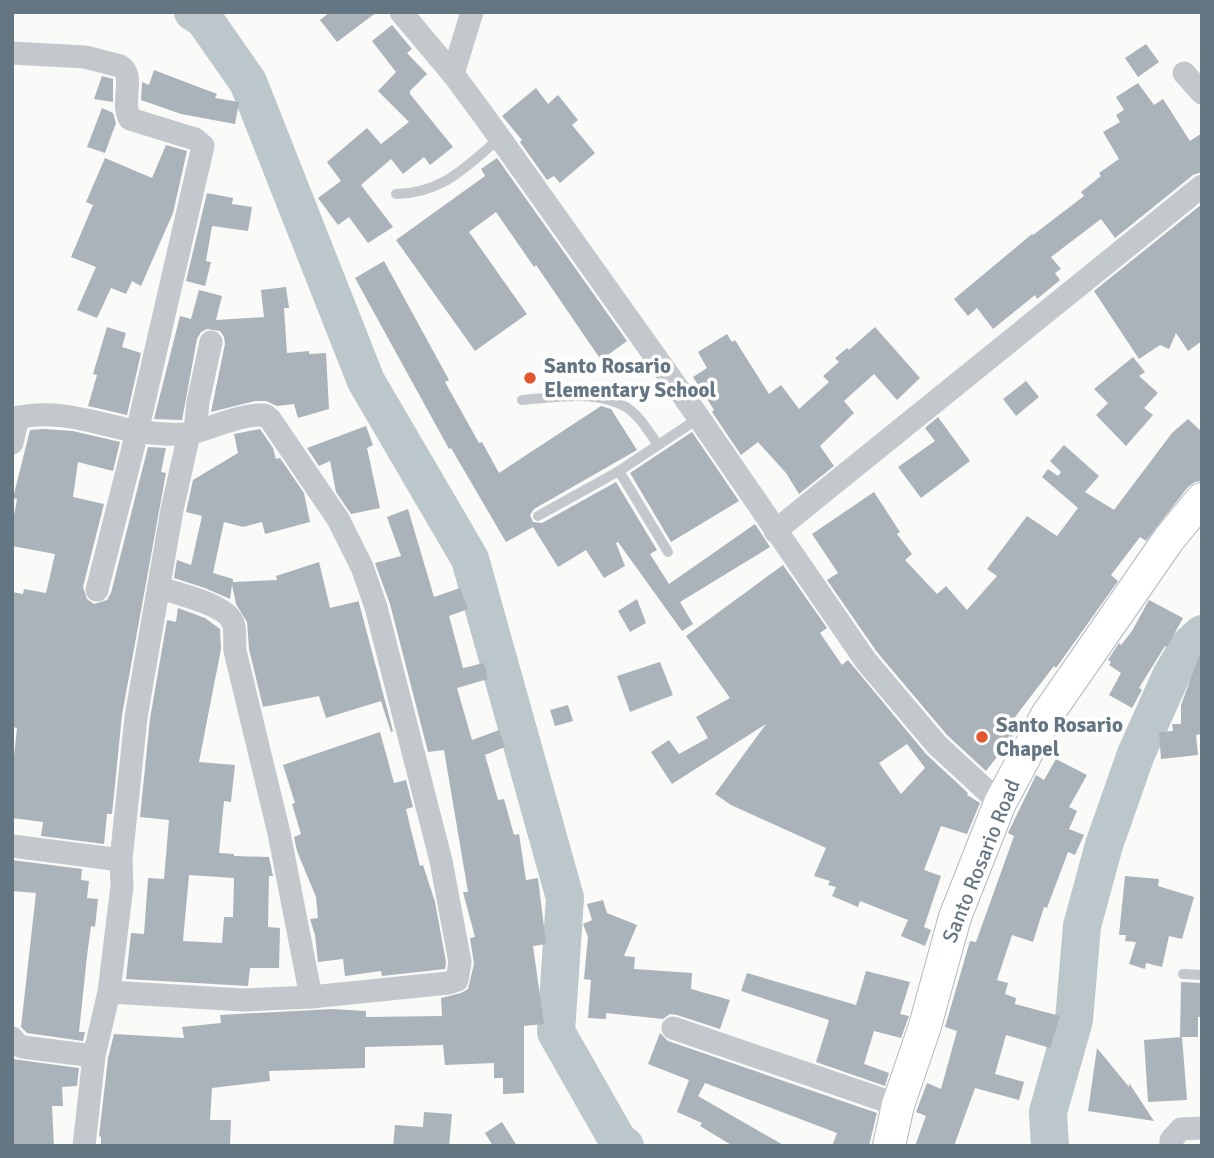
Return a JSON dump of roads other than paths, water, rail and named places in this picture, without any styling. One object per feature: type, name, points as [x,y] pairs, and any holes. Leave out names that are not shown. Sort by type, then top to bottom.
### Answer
[{"type":"street","points":[[401,12],[453,74],[500,138],[875,672],[937,745],[999,803]]},
{"type":"street","points":[[453,74],[472,12]]},
{"type":"street","points":[[12,53],[85,57],[125,68],[128,75],[125,111],[130,119],[195,139],[202,146],[97,590]]},
{"type":"street","points":[[1184,73],[1202,93]]},
{"type":"street","points":[[775,531],[1202,186]]},
{"type":"street","points":[[84,1146],[94,1056],[109,992],[122,886],[121,860],[136,718],[159,588],[211,342]]},
{"type":"street","points":[[12,443],[15,418],[55,414],[136,432],[192,433],[225,421],[265,415],[279,429],[338,519],[362,567],[376,607],[419,771],[457,936],[460,962],[457,979],[435,986],[312,998],[244,1000],[109,992]]},
{"type":"street","name":"Santo Rosario Road","points":[[889,1146],[898,1105],[925,1026],[955,917],[999,803],[1047,715],[1161,550],[1202,499]]},
{"type":"street","points":[[159,588],[225,611],[233,622],[234,651],[279,833],[312,998]]},
{"type":"street","points":[[12,846],[121,860]]},
{"type":"street","points":[[673,1028],[898,1105]]},
{"type":"street","points":[[12,1038],[23,1047],[94,1056]]},
{"type":"street","points":[[1171,1146],[1171,1140],[1181,1129],[1202,1128]]},
{"type":"lane","points":[[396,194],[416,194],[437,186],[457,175],[500,138]]},
{"type":"lane","points":[[522,400],[579,396],[607,399],[626,407],[641,421],[658,445]]},
{"type":"lane","points":[[538,516],[619,471],[699,418]]},
{"type":"lane","points":[[619,471],[668,552]]},
{"type":"lane","points":[[1183,974],[1202,975]]},
{"type":"waterway","points":[[193,12],[204,19],[248,82],[366,381],[470,559],[565,898],[556,1032],[618,1141],[625,1146]]},
{"type":"waterway","points":[[1050,1146],[1048,1112],[1074,1020],[1082,926],[1104,845],[1136,754],[1171,676],[1188,647],[1202,634]]},
{"type":"place","name":"Santo Rosario Elementary School","points":[[530,378]]},
{"type":"place","name":"Santo Rosario Chapel","points":[[982,737]]}]
